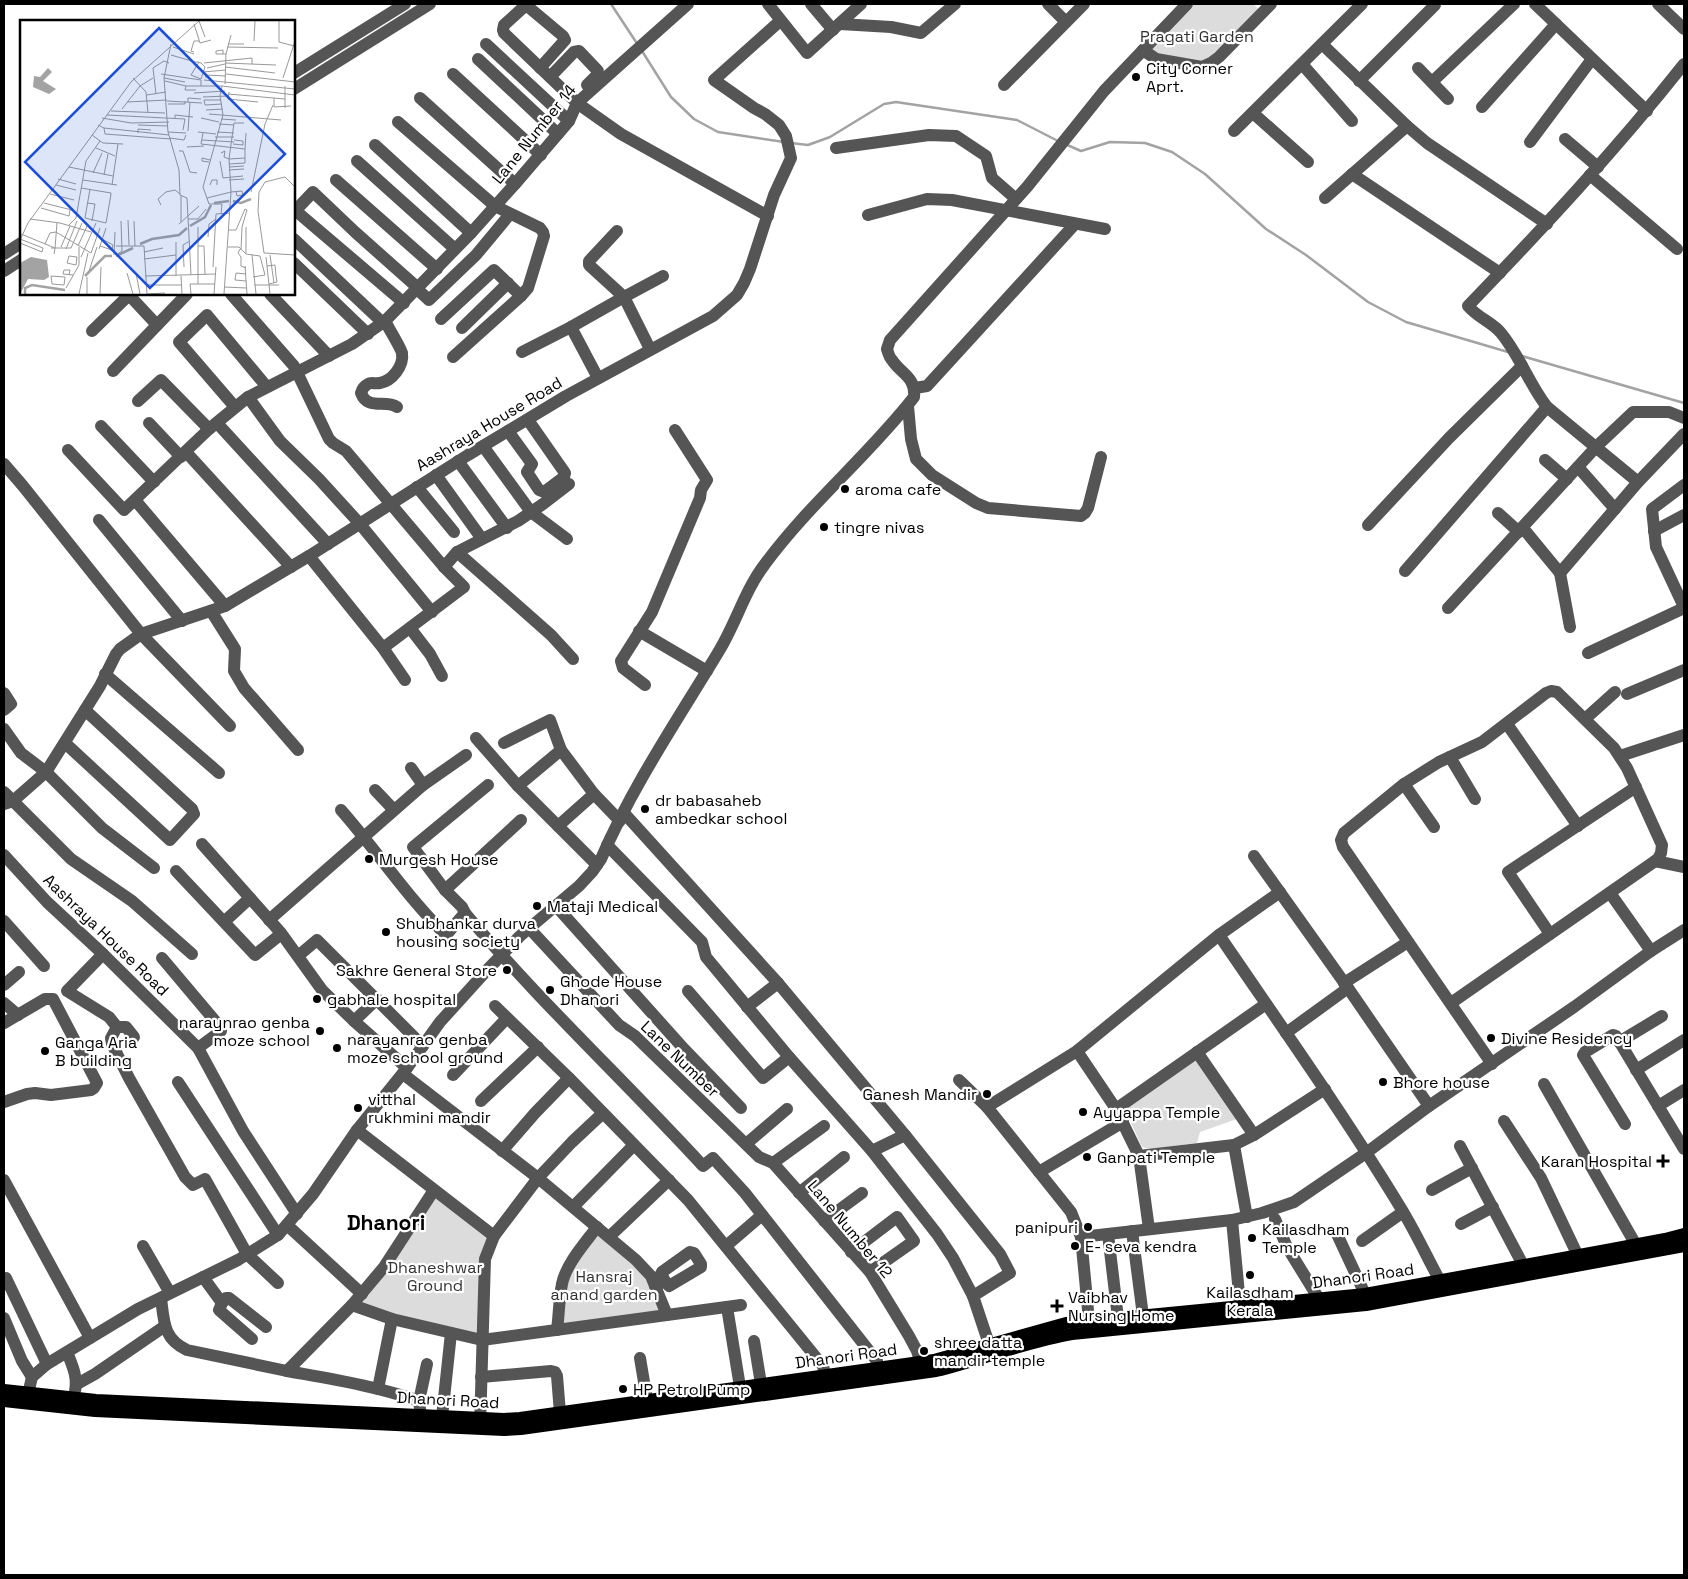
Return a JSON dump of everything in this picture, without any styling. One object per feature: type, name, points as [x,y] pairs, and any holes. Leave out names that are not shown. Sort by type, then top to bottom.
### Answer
[{"type":"main road","name":"Dhanori Road","points":[[1090,1326],[1118,1318],[1143,1316],[1366,1305],[1579,1261],[1684,1234]]},
{"type":"main road","name":"Dhanori Road","points":[[4,1390],[27,1398],[95,1411],[313,1416],[422,1416],[442,1417],[521,1429],[725,1395],[922,1367],[934,1360],[956,1361],[1060,1324],[1090,1326],[1240,1312],[1319,1299],[1365,1294],[1523,1266],[1579,1261],[1684,1246]]},
{"type":"main road","name":"Dhanori Road","points":[[4,1401],[27,1398],[74,1398],[313,1416],[480,1424],[647,1400],[725,1395],[740,1387],[761,1384],[826,1381]]},
{"type":"street","points":[[295,72],[405,4]]},
{"type":"street","points":[[295,87],[430,4]]},
{"type":"street","name":"Lane Number 14","points":[[136,500],[213,426],[248,397],[329,356],[368,334],[384,322],[471,233],[541,155],[569,121],[575,102],[688,4]]},
{"type":"street","points":[[768,4],[807,53],[837,27],[853,6]]},
{"type":"street","points":[[811,4],[837,27],[891,27],[921,33],[955,4]]},
{"type":"street","points":[[1048,4],[1066,22]]},
{"type":"street","points":[[1004,85],[1084,4]]},
{"type":"street","points":[[27,1398],[32,1377],[47,1364],[138,1309],[247,1254],[278,1235],[297,1214],[357,1130],[405,1071],[440,1022],[529,928],[578,886],[597,865],[654,755],[720,649],[763,565],[792,529],[908,406],[914,397],[915,388],[910,379],[891,360],[887,349],[890,340],[1027,188],[1104,91],[1187,4]]},
{"type":"street","points":[[1143,50],[1156,58],[1202,67],[1219,57],[1271,4]]},
{"type":"street","points":[[1234,131],[1362,4]]},
{"type":"street","points":[[1432,82],[1514,4]]},
{"type":"street","points":[[1535,4],[1647,111]]},
{"type":"street","points":[[1658,4],[1684,30]]},
{"type":"street","points":[[545,72],[565,40],[563,36],[526,5],[504,25],[503,30],[545,72],[575,102],[621,134],[768,216]]},
{"type":"street","points":[[1359,81],[1435,5]]},
{"type":"street","name":"Aashraya House Road","points":[[7,799],[46,772],[100,686],[120,650],[141,634],[225,606],[309,556],[508,431],[598,378],[713,316],[737,295],[750,269],[774,195],[790,158],[786,136],[779,125],[714,80],[780,20]]},
{"type":"street","points":[[1482,107],[1556,24]]},
{"type":"street","points":[[486,44],[569,121]]},
{"type":"street","points":[[1322,44],[1407,126],[1435,148],[1547,224]]},
{"type":"street","points":[[545,72],[576,51],[596,69],[598,73],[575,102]]},
{"type":"street","points":[[478,59],[558,134]]},
{"type":"street","points":[[1530,142],[1592,59]]},
{"type":"street","points":[[1302,64],[1352,121]]},
{"type":"street","points":[[1638,482],[1597,446],[1547,407],[1536,393],[1522,365],[1502,335],[1493,326],[1476,315],[1468,306],[1547,224],[1647,111],[1684,64]]},
{"type":"street","points":[[1418,68],[1448,99]]},
{"type":"street","points":[[453,74],[541,155]]},
{"type":"street","points":[[420,98],[515,184]]},
{"type":"street","points":[[1252,113],[1308,162]]},
{"type":"street","points":[[398,122],[495,206],[540,228],[544,236],[528,288],[453,357]]},
{"type":"street","points":[[1325,198],[1407,126]]},
{"type":"street","points":[[836,148],[929,135],[956,136],[986,156],[992,178],[1016,199]]},
{"type":"street","points":[[1565,139],[1594,171],[1677,248]]},
{"type":"street","points":[[375,145],[471,233]]},
{"type":"street","points":[[357,161],[455,250]]},
{"type":"street","points":[[1352,174],[1500,272]]},
{"type":"street","points":[[336,180],[437,269]]},
{"type":"street","points":[[404,303],[295,212],[313,192],[429,300],[476,255],[510,214]]},
{"type":"street","points":[[868,215],[927,199],[952,200],[1105,229]]},
{"type":"street","points":[[915,388],[927,386],[1075,224]]},
{"type":"street","points":[[616,231],[588,260],[588,264],[624,297],[650,349]]},
{"type":"street","points":[[295,240],[384,322],[401,350],[401,364],[387,380],[380,383],[367,384],[361,393],[367,402],[373,404],[390,403],[398,408]]},
{"type":"street","points":[[4,254],[20,244]]},
{"type":"street","points":[[4,271],[20,261]]},
{"type":"street","points":[[295,264],[368,334]]},
{"type":"street","points":[[441,319],[494,270],[521,296]]},
{"type":"street","points":[[522,352],[663,276]]},
{"type":"street","points":[[462,328],[508,283]]},
{"type":"street","points":[[92,331],[130,295],[157,325]]},
{"type":"street","points":[[113,371],[186,295]]},
{"type":"street","points":[[232,295],[294,366],[329,440],[346,451],[390,505],[464,587],[384,648]]},
{"type":"street","points":[[271,295],[329,356]]},
{"type":"street","points":[[235,407],[179,342],[206,315],[267,387]]},
{"type":"street","points":[[571,327],[598,378]]},
{"type":"street","points":[[1368,525],[1449,438],[1522,365]]},
{"type":"street","points":[[138,401],[161,380],[213,426],[328,544]]},
{"type":"street","points":[[248,397],[280,441],[319,479],[360,524],[432,612]]},
{"type":"street","points":[[908,406],[911,439],[916,459],[932,475],[982,506],[1081,516],[1088,508],[1101,458]]},
{"type":"street","points":[[1405,571],[1547,407]]},
{"type":"street","points":[[1448,608],[1597,446],[1632,412],[1669,412],[1684,418]]},
{"type":"street","points":[[508,431],[532,464],[527,472],[539,490],[544,492],[564,477],[565,473],[528,420]]},
{"type":"street","points":[[149,423],[184,454],[291,567]]},
{"type":"street","points":[[101,426],[154,482]]},
{"type":"street","points":[[645,685],[623,668],[621,665],[623,656],[652,612],[660,596],[700,498],[701,490],[707,480],[675,430]]},
{"type":"street","points":[[1560,573],[1638,482],[1684,434]]},
{"type":"street","points":[[483,446],[531,512],[567,539]]},
{"type":"street","points":[[68,450],[124,510],[136,500],[225,606]]},
{"type":"street","points":[[1545,460],[1567,479]]},
{"type":"street","points":[[458,461],[507,528]]},
{"type":"street","points":[[4,464],[141,634],[230,726]]},
{"type":"street","points":[[1578,467],[1615,509]]},
{"type":"street","points":[[436,475],[482,539]]},
{"type":"street","points":[[444,567],[457,552],[507,528],[569,484]]},
{"type":"street","points":[[1588,653],[1684,608],[1656,546],[1652,508],[1684,485]]},
{"type":"street","points":[[417,487],[454,532]]},
{"type":"street","points":[[1498,513],[1521,530],[1560,573],[1570,627]]},
{"type":"street","points":[[1654,531],[1684,515]]},
{"type":"street","points":[[99,520],[182,621]]},
{"type":"street","points":[[457,552],[551,635],[574,659]]},
{"type":"street","points":[[309,556],[384,648],[405,680]]},
{"type":"street","points":[[211,611],[235,649],[234,671],[244,688],[298,750]]},
{"type":"street","points":[[410,628],[430,654],[442,676]]},
{"type":"street","points":[[639,631],[706,671]]},
{"type":"street","points":[[1585,719],[1621,693],[1684,670]]},
{"type":"street","points":[[106,674],[218,773]]},
{"type":"street","points":[[1451,1003],[1655,861],[1661,853],[1662,845],[1620,756],[1557,692],[1551,691],[1546,693],[1473,748],[1450,757],[1404,784],[1344,833],[1341,840],[1342,847],[1492,1064]]},
{"type":"street","points":[[4,693],[11,704],[4,710]]},
{"type":"street","points":[[65,743],[170,840],[194,814],[192,809],[85,710]]},
{"type":"street","points":[[504,743],[550,720],[561,750],[594,794],[622,817],[778,983],[905,1135],[1000,1254],[1010,1273],[974,1296]]},
{"type":"street","points":[[1507,724],[1578,826]]},
{"type":"street","points":[[4,729],[21,753],[46,772],[102,828],[154,868]]},
{"type":"street","points":[[1620,756],[1684,735]]},
{"type":"street","points":[[476,738],[518,786],[597,865]]},
{"type":"street","points":[[518,786],[561,750]]},
{"type":"street","points":[[269,920],[423,785],[466,755]]},
{"type":"street","points":[[1450,757],[1474,799]]},
{"type":"street","points":[[411,768],[423,785]]},
{"type":"street","points":[[1404,784],[1434,827]]},
{"type":"street","points":[[488,786],[413,847],[445,890],[462,907],[501,956],[647,1105],[703,1166],[713,1158],[745,1193],[877,1362],[879,1373]]},
{"type":"street","points":[[1550,934],[1508,872],[1636,787]]},
{"type":"street","points":[[375,790],[394,810]]},
{"type":"street","points":[[558,826],[594,794]]},
{"type":"street","points":[[7,799],[71,859],[132,901],[192,954]]},
{"type":"street","points":[[341,810],[364,836],[426,916],[446,935],[465,913]]},
{"type":"street","points":[[445,890],[521,820]]},
{"type":"street","points":[[202,844],[281,934],[322,990],[405,1071],[597,1227],[660,1283],[667,1315]]},
{"type":"street","points":[[607,845],[702,942],[706,957],[747,1008],[872,1151],[953,1258],[974,1296],[992,1349]]},
{"type":"street","name":"Aashraya House Road","points":[[4,856],[47,902],[103,954],[198,1048],[243,1131],[297,1214]]},
{"type":"street","points":[[1254,856],[1429,1106]]},
{"type":"street","points":[[1655,861],[1684,867]]},
{"type":"street","points":[[176,871],[225,921],[255,956],[281,934]]},
{"type":"street","points":[[987,1107],[1077,1051],[1219,936],[1280,892]]},
{"type":"street","points":[[1610,893],[1651,951]]},
{"type":"street","points":[[225,921],[250,898]]},
{"type":"street","points":[[556,906],[684,1049],[741,1108]]},
{"type":"street","points":[[4,921],[44,966]]},
{"type":"street","name":"Lane Number","points":[[529,928],[619,1025],[635,1036],[759,1157],[773,1163]]},
{"type":"street","points":[[1081,1237],[1232,1220],[1280,1208],[1294,1202],[1651,951],[1684,930]]},
{"type":"street","points":[[1219,936],[1366,1153],[1403,1212],[1440,1281]]},
{"type":"street","points":[[298,956],[317,940],[423,1046]]},
{"type":"street","points":[[1286,1033],[1346,986],[1408,942]]},
{"type":"street","points":[[103,954],[67,991],[109,1016],[117,1027]]},
{"type":"street","points":[[162,958],[221,1028],[221,1031],[198,1048]]},
{"type":"street","points":[[4,984],[19,972]]},
{"type":"street","points":[[747,1008],[778,983]]},
{"type":"street","points":[[688,991],[763,1078],[789,1057]]},
{"type":"street","points":[[4,1024],[45,1000],[52,999],[97,1083],[91,1090],[51,1095],[27,1094],[4,1102]]},
{"type":"street","points":[[354,1021],[377,999]]},
{"type":"street","points":[[4,1003],[18,1015]]},
{"type":"street","points":[[1116,1109],[1266,1004]]},
{"type":"street","points":[[495,1006],[569,1078],[688,1200],[823,1366],[826,1381]]},
{"type":"street","points":[[1619,1042],[1662,1016]]},
{"type":"street","points":[[453,1075],[507,1018]]},
{"type":"street","points":[[117,1027],[126,1026],[134,1037]]},
{"type":"street","points":[[117,1027],[111,1038],[112,1044],[185,1177],[193,1185],[205,1179],[247,1254],[278,1283]]},
{"type":"street","points":[[1625,1124],[1583,1055],[1611,1036],[1616,1036],[1684,1149]]},
{"type":"street","points":[[1636,1070],[1684,1040]]},
{"type":"street","points":[[481,1102],[538,1047]]},
{"type":"street","points":[[1077,1051],[1116,1109],[1139,1156],[1149,1229]]},
{"type":"street","points":[[1197,1052],[1254,1135]]},
{"type":"street","points":[[502,1151],[569,1078]]},
{"type":"street","points":[[959,1080],[987,1107],[1071,1212],[1081,1237],[1090,1326]]},
{"type":"street","points":[[178,1082],[278,1235]]},
{"type":"street","points":[[1544,1084],[1636,1245]]},
{"type":"street","points":[[1139,1156],[1234,1145],[1254,1135],[1324,1089]]},
{"type":"street","points":[[1658,1106],[1684,1090]]},
{"type":"street","points":[[746,1144],[787,1109]]},
{"type":"street","points":[[480,1424],[485,1259],[494,1236],[538,1178],[603,1113]]},
{"type":"street","points":[[1504,1121],[1541,1178],[1579,1261]]},
{"type":"street","points":[[1039,1172],[1123,1122]]},
{"type":"street","points":[[773,1163],[824,1126]]},
{"type":"street","points":[[357,1130],[494,1236]]},
{"type":"street","points":[[872,1151],[905,1135]]},
{"type":"street","points":[[573,1208],[634,1145]]},
{"type":"street","points":[[1234,1145],[1247,1217]]},
{"type":"street","points":[[1460,1146],[1523,1266]]},
{"type":"street","points":[[799,1193],[844,1157]]},
{"type":"street","name":"Lane Number 12","points":[[773,1163],[870,1272],[918,1351],[922,1367]]},
{"type":"street","points":[[1432,1190],[1472,1168]]},
{"type":"street","points":[[4,1180],[90,1338]]},
{"type":"street","points":[[609,1238],[669,1180]]},
{"type":"street","points":[[287,1371],[352,1305],[384,1268],[434,1190]]},
{"type":"street","points":[[824,1221],[862,1193]]},
{"type":"street","points":[[1461,1224],[1493,1208]]},
{"type":"street","points":[[1362,1241],[1403,1212]]},
{"type":"street","points":[[726,1246],[762,1215]]},
{"type":"street","points":[[851,1252],[897,1217],[914,1241],[870,1272]]},
{"type":"street","points":[[1275,1219],[1287,1247],[1319,1299]]},
{"type":"street","points":[[1232,1220],[1240,1312]]},
{"type":"street","points":[[287,1225],[362,1294]]},
{"type":"street","points":[[557,1330],[562,1284],[565,1276],[578,1252],[597,1227]]},
{"type":"street","points":[[1132,1231],[1143,1316]]},
{"type":"street","points":[[1336,1232],[1365,1294]]},
{"type":"street","points":[[1108,1234],[1118,1318]]},
{"type":"street","points":[[143,1246],[165,1295],[165,1326],[167,1333],[178,1346],[188,1350],[378,1389],[419,1401]]},
{"type":"street","points":[[203,1277],[222,1303]]},
{"type":"street","points":[[6,1278],[47,1364]]},
{"type":"street","points":[[252,1338],[219,1310],[226,1298],[229,1298],[266,1327]]},
{"type":"street","points":[[352,1305],[392,1319],[482,1340],[741,1305]]},
{"type":"street","points":[[727,1307],[740,1387]]},
{"type":"street","points":[[4,1318],[22,1361],[32,1377]]},
{"type":"street","points":[[378,1389],[392,1319]]},
{"type":"street","points":[[77,1384],[95,1374],[165,1326]]},
{"type":"street","points":[[442,1417],[451,1333]]},
{"type":"street","points":[[754,1340],[761,1384]]},
{"type":"street","points":[[67,1352],[76,1375],[77,1384],[74,1398]]},
{"type":"street","points":[[640,1358],[647,1400]]},
{"type":"street","points":[[422,1416],[419,1401],[427,1364]]},
{"type":"street","points":[[481,1377],[555,1372],[557,1376],[560,1413]]},
{"type":"green space","name":"Pragati Garden","points":[[1190,4],[1253,4],[1261,11],[1201,65],[1145,51]]},
{"type":"green space","points":[[1196,1060],[1237,1119],[1200,1132],[1197,1143],[1150,1149],[1142,1147],[1125,1109]]},
{"type":"green space","name":"Dhaneshwar Ground","points":[[435,1195],[489,1237],[477,1335],[359,1305]]},
{"type":"green space","name":"Hansraj anand garden","points":[[596,1233],[648,1278],[663,1313],[562,1327],[567,1279]]},
{"type":"waterway","points":[[611,4],[638,45]]},
{"type":"waterway","points":[[642,51],[671,97],[694,119],[718,132],[784,142]]},
{"type":"waterway","points":[[791,143],[808,145],[830,137],[884,104],[896,102],[1017,120],[1058,141]]},
{"type":"waterway","points":[[1065,144],[1081,151],[1110,142],[1145,143],[1172,152],[1205,174],[1266,229],[1306,255],[1368,302],[1406,322],[1508,352]]},
{"type":"waterway","points":[[1522,356],[1684,403]]},
{"type":"place","name":"City Corner Aprt.","points":[[1136,77]]},
{"type":"place","name":"aroma cafe","points":[[845,489]]},
{"type":"place","name":"tingre nivas","points":[[824,527]]},
{"type":"place","name":"dr babasaheb ambedkar school","points":[[645,809]]},
{"type":"place","name":"Murgesh House","points":[[369,859]]},
{"type":"place","name":"Mataji Medical","points":[[537,906]]},
{"type":"place","name":"Shubhankar durva housing society","points":[[386,932]]},
{"type":"place","name":"Sakhre General Store","points":[[507,970]]},
{"type":"place","name":"Ghode House Dhanori","points":[[550,990]]},
{"type":"place","name":"gabhale hospital","points":[[317,999]]},
{"type":"place","name":"naraynrao genba moze school","points":[[320,1031]]},
{"type":"place","name":"Divine Residency","points":[[1491,1038]]},
{"type":"place","name":"narayanrao genba moze school ground","points":[[337,1048]]},
{"type":"place","name":"Ganga Aria B building","points":[[45,1051]]},
{"type":"place","name":"Bhore house","points":[[1383,1082]]},
{"type":"place","name":"Ganesh Mandir","points":[[987,1094]]},
{"type":"place","name":"vitthal rukhmini mandir","points":[[358,1108]]},
{"type":"place","name":"Ayyappa Temple","points":[[1083,1112]]},
{"type":"place","name":"Ganpati Temple","points":[[1087,1157]]},
{"type":"place","name":"Karan Hospital","points":[[1663,1161]]},
{"type":"place","name":"panipuri","points":[[1088,1227]]},
{"type":"place","name":"Kailasdham Temple","points":[[1252,1238]]},
{"type":"place","name":"E- seva kendra","points":[[1075,1246]]},
{"type":"place","name":"Kailasdham Kerala","points":[[1250,1275]]},
{"type":"place","name":"Vaibhav Nursing Home","points":[[1057,1306]]},
{"type":"place","name":"shree datta mandir temple","points":[[924,1351]]},
{"type":"place","name":"HP Petrol Pump","points":[[623,1389]]},
{"type":"district","name":"Dhanori","points":[[386,1222]]}]
